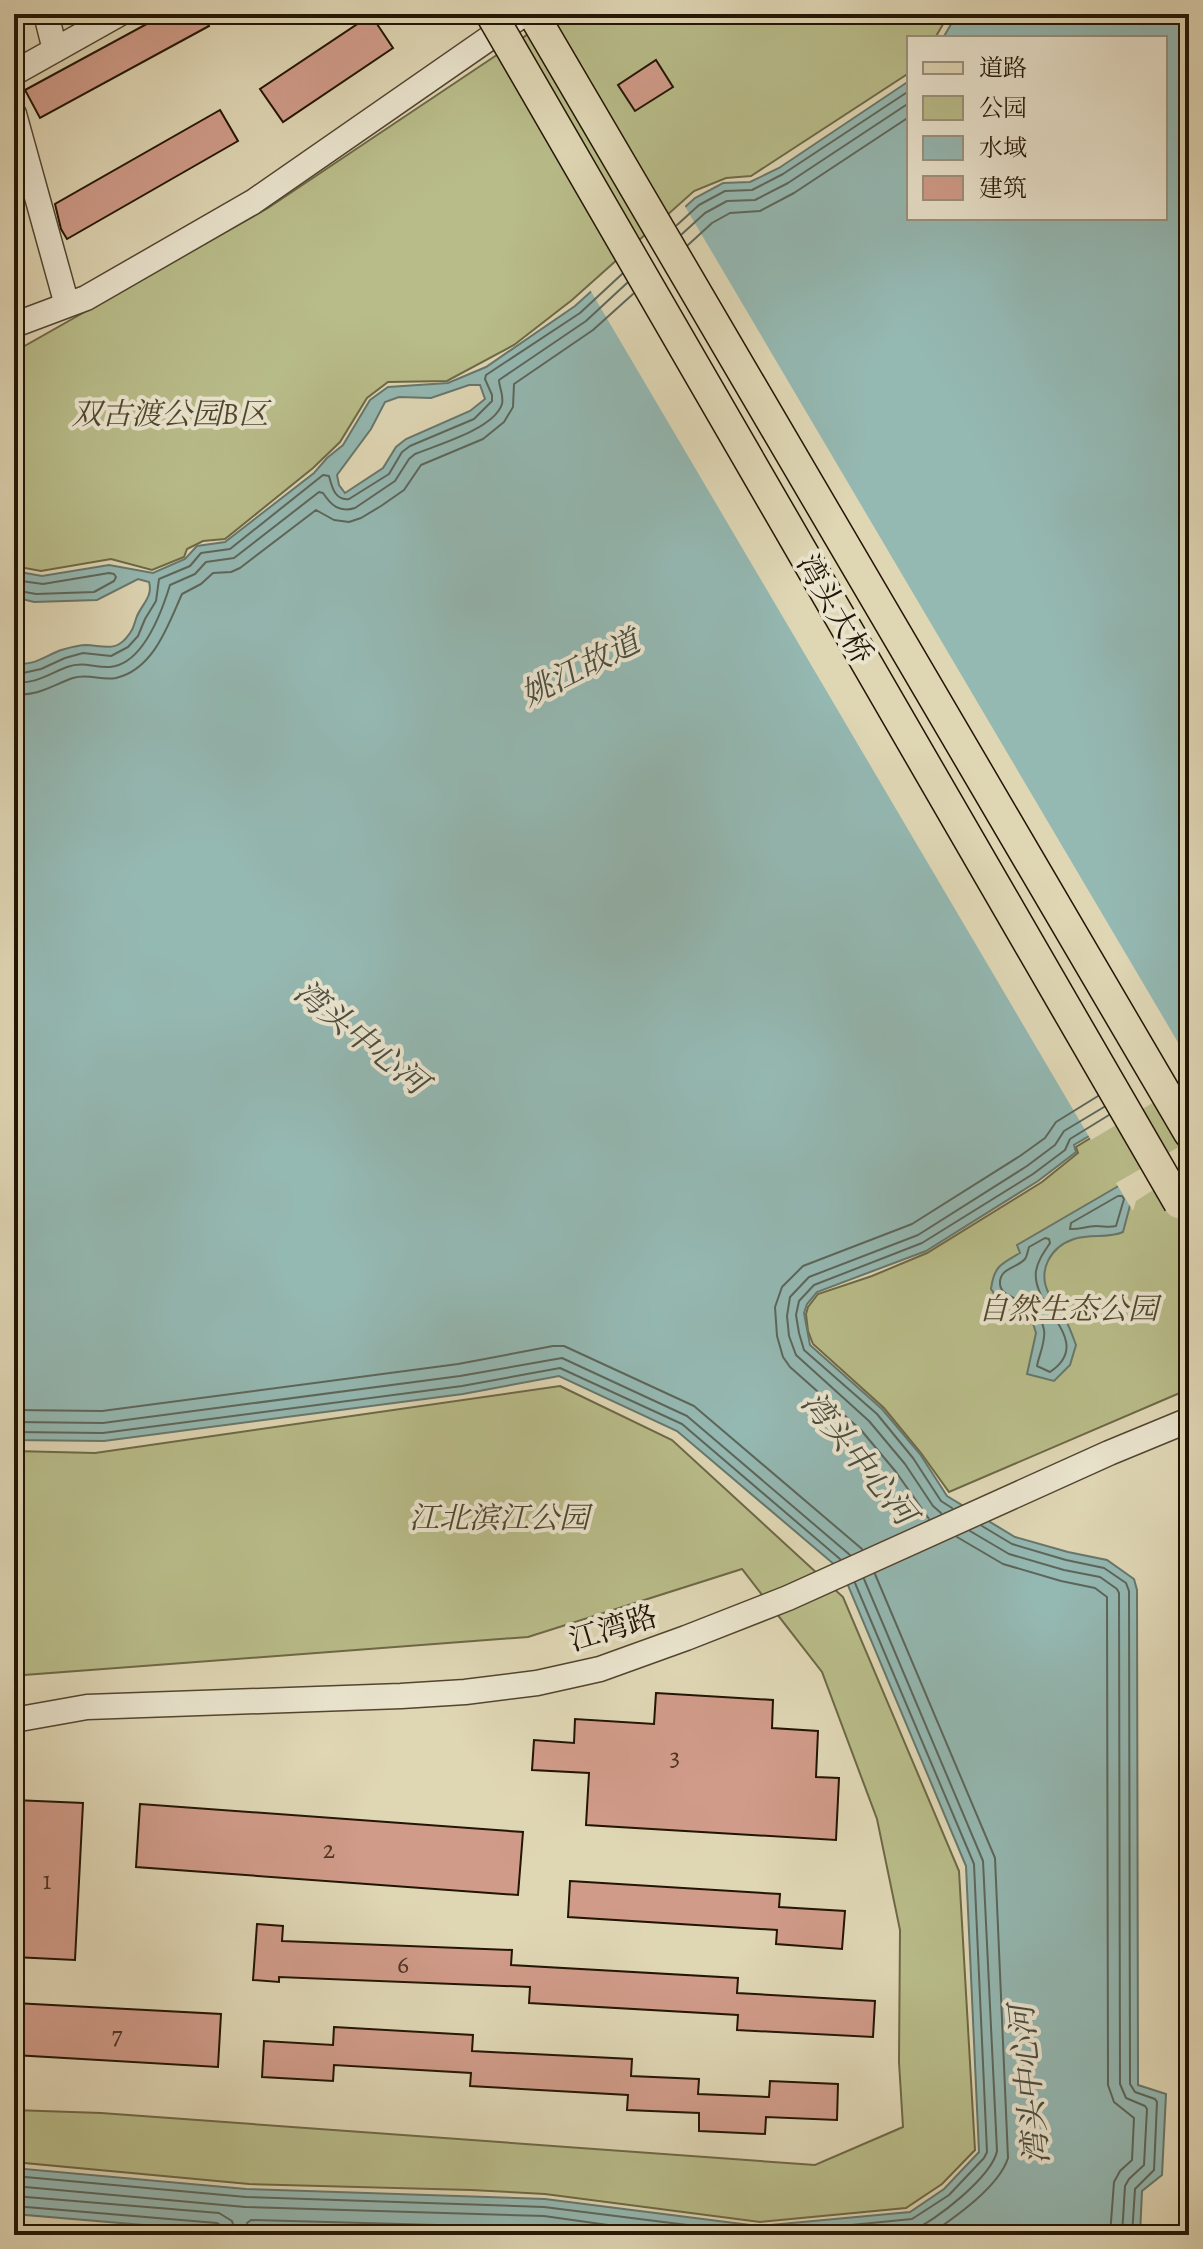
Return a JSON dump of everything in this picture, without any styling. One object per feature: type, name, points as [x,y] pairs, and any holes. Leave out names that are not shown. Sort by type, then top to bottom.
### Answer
[{"type":"main road","name":"湾头大桥","points":[[491,14],[1184,1212]]},
{"type":"main road","name":"湾头大桥","points":[[533,14],[1189,1133]]},
{"type":"street","points":[[46,14],[55,50]]},
{"type":"street","points":[[14,73],[119,14]]},
{"type":"street","points":[[14,325],[86,298],[253,202],[524,14]]},
{"type":"street","points":[[14,114],[67,305]]},
{"type":"street","name":"江湾路","points":[[14,1720],[87,1707],[401,1696],[537,1683],[600,1669],[788,1598],[1189,1420]]},
{"type":"green space","name":"双古渡公园B区","points":[[558,14],[949,14],[936,36],[907,36],[907,74],[751,176],[726,178],[694,191],[572,300],[514,345],[447,381],[388,382],[367,398],[340,442],[313,468],[225,539],[203,541],[187,549],[184,557],[152,570],[111,559],[41,571],[14,566],[14,352],[268,208]]},
{"type":"green space","name":"自然生态公园","points":[[1189,1078],[1189,1389],[949,1492],[884,1408],[813,1344],[808,1331],[808,1307],[818,1294],[927,1253],[1042,1182],[1078,1153],[1076,1147]]},
{"type":"green space","name":"江北滨江公园","points":[[560,1386],[672,1440],[843,1597],[959,1871],[975,2150],[942,2184],[906,2208],[760,2222],[545,2194],[249,2184],[14,2162],[14,2110],[101,2113],[815,2165],[903,2127],[899,2062],[900,1930],[877,1819],[822,1672],[742,1569],[528,1637],[24,1675],[14,1680],[14,1451],[95,1453]]},
{"type":"green space","points":[[47,2228],[128,2235],[14,2235],[14,2229]]},
{"type":"water","points":[[957,14],[1189,14],[1189,1077],[1074,1145],[1076,1152],[1038,1181],[926,1251],[817,1292],[804,1313],[810,1345],[882,1409],[920,1454],[947,1496],[1015,1537],[1107,1560],[1134,1579],[1137,1590],[1138,2085],[1166,2094],[1162,2175],[1142,2191],[1140,2235],[263,2235],[14,2214],[14,2168],[246,2189],[545,2199],[758,2226],[910,2212],[944,2189],[979,2152],[966,1866],[842,1571],[677,1431],[559,1376],[463,1394],[104,1441],[14,1440],[14,663],[33,662],[76,646],[115,646],[132,629],[150,587],[149,582],[138,579],[97,600],[34,602],[14,597],[14,571],[42,576],[109,565],[153,573],[185,559],[197,546],[225,542],[314,473],[343,445],[370,400],[388,387],[448,383],[486,367],[575,306],[695,198],[723,183],[750,182],[779,168],[907,82],[907,220],[1167,220],[1167,36],[944,36]],"holes":[[[469,385],[480,385],[485,399],[470,411],[406,439],[396,447],[383,468],[345,493],[339,485],[337,475],[371,429],[385,402],[399,397],[431,398]]]},
{"type":"water","points":[[1189,1145],[1132,1198],[1123,1232],[1074,1239],[1052,1254],[1045,1269],[1046,1285],[1076,1345],[1070,1365],[1054,1381],[1027,1374],[1036,1333],[1031,1317],[1015,1306],[999,1301],[991,1289],[996,1270],[1020,1253],[1017,1245]]},
{"type":"pier","points":[[683,203],[1189,1061],[1189,1081],[1091,1140],[589,288]]},
{"type":"pier","points":[[1189,1141],[1189,1167],[1136,1201],[1133,1211],[1116,1183]]},
{"type":"building","points":[[165,14],[202,14],[209,26],[40,118],[25,90]]},
{"type":"building","points":[[371,15],[393,48],[283,122],[260,89]]},
{"type":"building","points":[[656,60],[673,87],[635,111],[618,85]]},
{"type":"building","points":[[220,110],[238,141],[67,239],[61,229],[55,204]]},
{"type":"building","points":[[656,1693],[773,1700],[772,1728],[818,1731],[816,1777],[839,1778],[836,1840],[586,1825],[589,1773],[532,1770],[534,1740],[574,1743],[575,1719],[654,1724]]},
{"type":"building","points":[[14,1800],[83,1803],[75,1960],[14,1957]]},
{"type":"building","points":[[140,1804],[523,1832],[518,1895],[136,1867]]},
{"type":"building","points":[[570,1881],[780,1894],[779,1907],[845,1911],[842,1949],[776,1944],[777,1930],[568,1917]]},
{"type":"building","points":[[257,1924],[283,1926],[282,1941],[512,1950],[511,1965],[738,1978],[737,1993],[875,2001],[873,2037],[737,2030],[738,2015],[529,2003],[530,1987],[279,1977],[279,1982],[253,1980]]},
{"type":"building","points":[[14,2003],[221,2014],[218,2067],[14,2055]]},
{"type":"building","points":[[334,2027],[473,2035],[472,2051],[632,2059],[631,2076],[699,2079],[698,2094],[769,2097],[770,2081],[838,2084],[837,2120],[766,2117],[765,2134],[699,2131],[699,2113],[627,2110],[628,2095],[470,2086],[471,2073],[334,2065],[333,2081],[262,2077],[264,2041],[333,2045]]},
{"type":"water label","name":"姚江故道","points":[[580,668]]},
{"type":"water label","name":"湾头中心河","points":[[361,1037]]},
{"type":"water label","name":"湾头中心河","points":[[859,1458]]},
{"type":"water label","name":"湾头中心河","points":[[1029,2085]]}]
